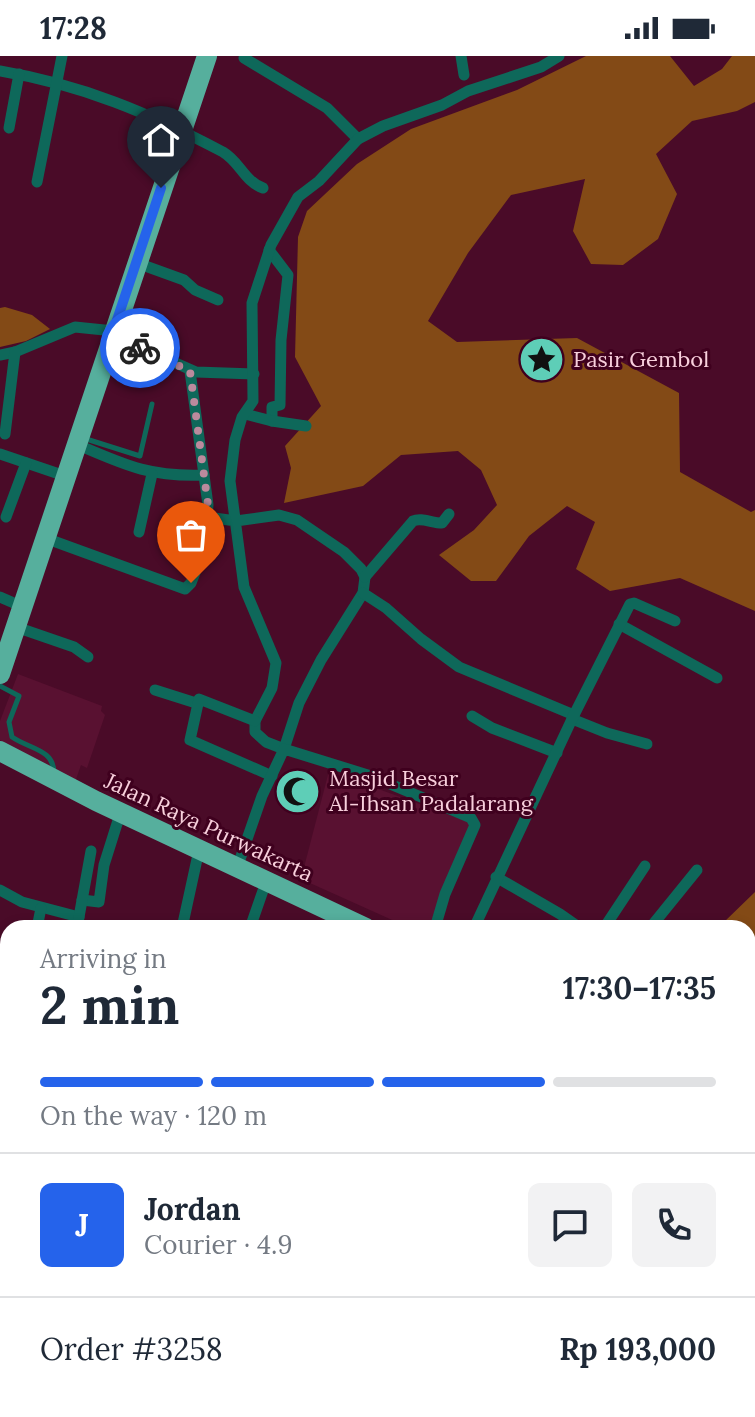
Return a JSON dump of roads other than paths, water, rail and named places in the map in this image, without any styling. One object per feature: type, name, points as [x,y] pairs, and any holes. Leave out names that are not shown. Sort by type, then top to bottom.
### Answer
[{"type":"highway","points":[[0,674],[207,56]]},
{"type":"highway","name":"Jalan Raya Purwakarta","points":[[0,751],[266,882],[333,920]]},
{"type":"highway","name":"Jalan Raya Purwakarta","points":[[0,766],[33,767]]},
{"type":"street","points":[[5,56],[1,71],[120,102],[182,129],[228,155],[248,180],[263,188]]},
{"type":"street","points":[[37,182],[62,56]]},
{"type":"street","points":[[461,56],[464,75]]},
{"type":"street","points":[[437,920],[445,894],[475,825],[471,818],[371,776],[284,749],[255,732],[255,721],[272,688],[276,663],[244,587],[230,487],[235,440],[253,401],[252,303],[269,250],[298,197],[319,181],[358,139],[383,126],[442,105],[468,91],[541,67],[559,56]]},
{"type":"street","points":[[244,58],[327,108],[358,139]]},
{"type":"street","points":[[9,128],[19,74]]},
{"type":"street","points":[[269,250],[288,275],[281,340],[280,405],[272,407],[272,421]]},
{"type":"street","points":[[137,263],[184,280],[195,290],[218,300]]},
{"type":"street","points":[[0,355],[15,352],[70,329],[113,333],[190,371],[254,374]]},
{"type":"street","points":[[5,434],[4,412],[15,352]]},
{"type":"street","points":[[45,538],[185,589],[191,583],[198,565],[208,493],[190,371]]},
{"type":"street","points":[[245,414],[306,426]]},
{"type":"street","points":[[77,440],[152,474],[204,475]]},
{"type":"street","points":[[0,454],[65,476]]},
{"type":"street","points":[[6,517],[26,463]]},
{"type":"street","points":[[139,532],[152,474]]},
{"type":"street","points":[[237,868],[299,703],[321,660],[363,593],[365,577],[413,521],[419,519],[442,523],[449,514]]},
{"type":"street","points":[[207,517],[236,521],[279,515],[297,520],[344,552],[365,577]]},
{"type":"street","points":[[363,593],[459,667],[607,733],[647,744]]},
{"type":"street","points":[[0,597],[20,617],[88,657]]},
{"type":"street","points":[[477,920],[573,717],[633,602],[675,621]]},
{"type":"street","points":[[619,624],[717,678]]},
{"type":"street","points":[[155,690],[196,703]]},
{"type":"street","points":[[255,721],[199,699],[190,740],[272,776]]},
{"type":"street","points":[[472,716],[492,728],[557,753]]},
{"type":"street","points":[[82,900],[99,902],[104,865],[121,811]]},
{"type":"street","points":[[184,920],[199,850]]},
{"type":"street","points":[[79,920],[91,851]]},
{"type":"street","points":[[609,920],[645,866]]},
{"type":"street","points":[[656,920],[697,870]]},
{"type":"street","points":[[496,877],[569,920]]},
{"type":"street","points":[[253,920],[266,882]]},
{"type":"street","points":[[0,890],[71,920]]},
{"type":"street","points":[[39,920],[41,908]]},
{"type":"lane","points":[[77,440],[140,456],[152,404]]},
{"type":"lane","points":[[0,686],[19,696],[9,722],[12,737],[47,754],[54,765],[54,778]]},
{"type":"place","name":"Pasir Gembol","points":[[542,359]]},
{"type":"place","name":"Masjid Besar Al-Ihsan Padalarang","points":[[298,791]]}]
